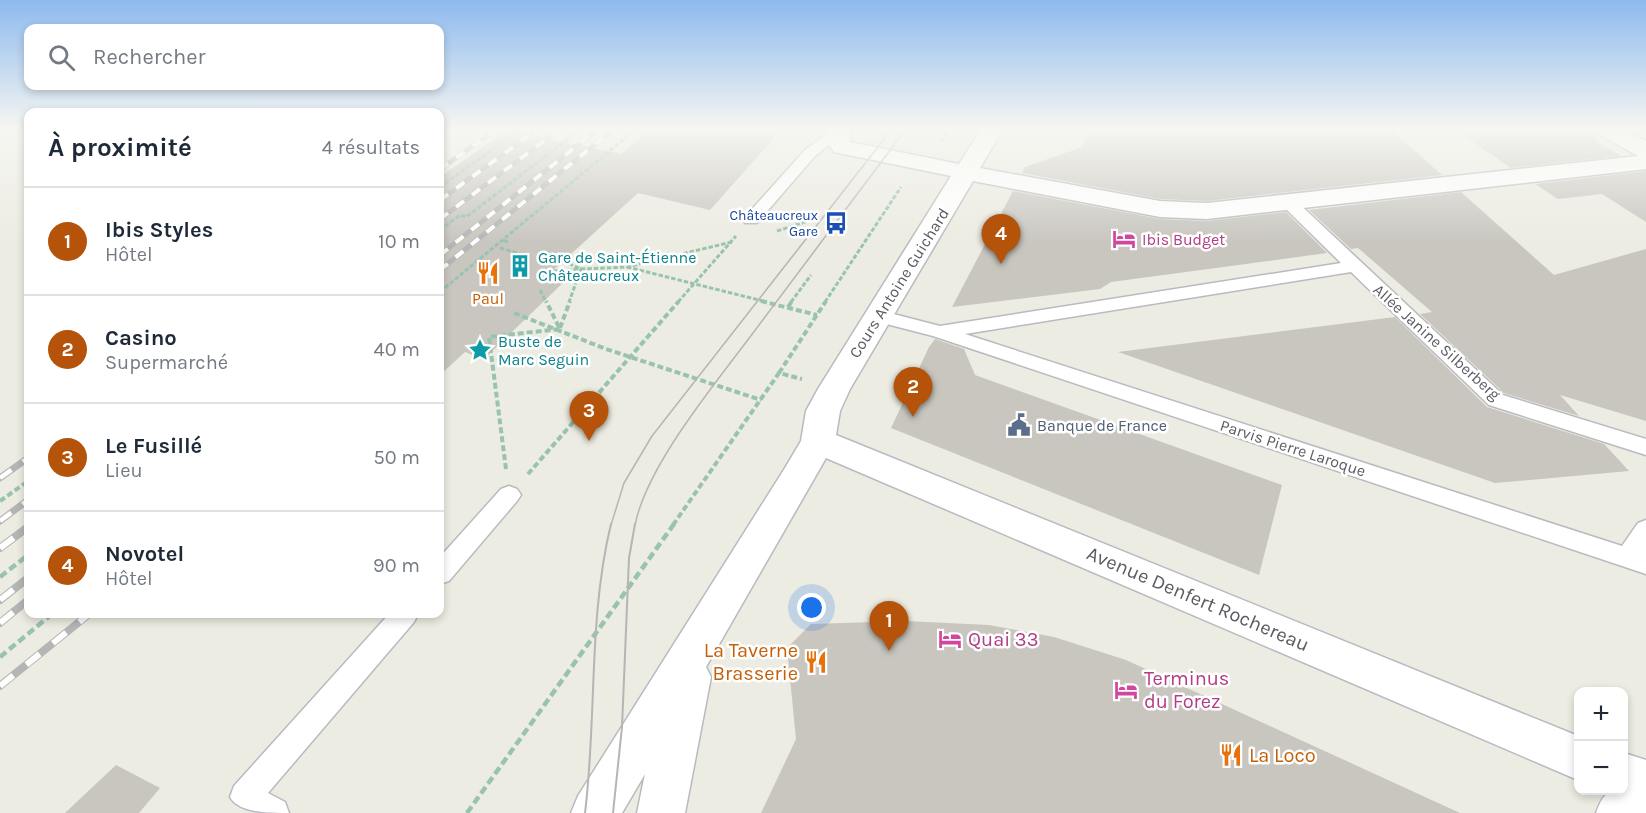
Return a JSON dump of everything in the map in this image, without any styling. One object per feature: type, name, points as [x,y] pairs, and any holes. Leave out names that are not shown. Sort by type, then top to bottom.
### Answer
[{"type":"street","points":[[938,167],[1160,209],[1207,212],[1603,167]]},
{"type":"street","name":"Cours Antoine Guichard","points":[[818,441],[823,411],[878,316],[971,167]]},
{"type":"street","points":[[595,813],[818,441]]},
{"type":"street","name":"Avenue Denfert Rochereau","points":[[818,441],[1574,756]]},
{"type":"street","points":[[661,813],[675,732],[696,645]]},
{"type":"street","points":[[1628,778],[1646,784]]},
{"type":"street","points":[[1620,813],[1646,795]]},
{"type":"lane","points":[[751,220],[798,167]]},
{"type":"lane","name":"Allée Janine Silberberg","points":[[1289,203],[1496,400],[1646,447]]},
{"type":"lane","name":"Parvis Pierre Laroque","points":[[940,332],[1354,266]]},
{"type":"lane","name":"Parvis Pierre Laroque","points":[[878,316],[940,332],[1637,561]]},
{"type":"lane","points":[[444,569],[509,495]]},
{"type":"lane","points":[[1637,561],[1646,530]]},
{"type":"lane","points":[[274,813],[245,797],[402,618]]},
{"type":"path","points":[[444,184],[468,167]]},
{"type":"path","points":[[444,227],[460,215],[466,217],[531,167]]},
{"type":"path","points":[[444,289],[591,167]]},
{"type":"path","points":[[467,813],[761,400],[915,167]]},
{"type":"path","points":[[509,495],[751,220]]},
{"type":"path","points":[[773,232],[807,221]]},
{"type":"path","points":[[554,270],[627,267],[742,239]]},
{"type":"path","points":[[502,241],[509,243]]},
{"type":"path","points":[[495,255],[494,247],[502,241]]},
{"type":"path","points":[[500,248],[530,256]]},
{"type":"path","points":[[563,261],[581,269]]},
{"type":"path","points":[[627,267],[818,315]]},
{"type":"path","points":[[560,329],[581,269]]},
{"type":"path","points":[[788,307],[811,275]]},
{"type":"path","points":[[540,290],[560,329]]},
{"type":"path","points":[[514,313],[630,357],[761,400]]},
{"type":"path","points":[[509,495],[489,337],[560,329]]},
{"type":"path","points":[[779,373],[811,381]]},
{"type":"path","points":[[0,501],[24,484]]},
{"type":"path","points":[[0,577],[24,558]]},
{"type":"path","points":[[0,657],[47,618]]},
{"type":"building","points":[[454,167],[748,167],[710,210],[638,193],[549,274],[567,279],[484,359],[465,352],[444,371],[444,174]]},
{"type":"building","points":[[1025,167],[1433,167],[1442,175],[1207,201],[1160,199],[1022,173]]},
{"type":"building","points":[[1646,171],[1646,222],[1602,194],[1558,199],[1535,184]]},
{"type":"building","points":[[1013,191],[1160,219],[1207,221],[1286,212],[1327,253],[1111,282],[1100,289],[952,307]]},
{"type":"building","points":[[1461,192],[1554,275],[1646,249],[1646,421],[1560,395],[1579,416],[1504,393],[1420,314],[1432,312],[1358,248],[1351,249],[1309,210]]},
{"type":"building","points":[[1395,317],[1487,407],[1604,444],[1629,471],[1495,483],[1118,352]]},
{"type":"building","points":[[935,339],[964,349],[975,375],[1282,485],[1259,575],[891,428],[929,347]]},
{"type":"building","points":[[906,621],[989,625],[1054,637],[1126,660],[1460,813],[761,813],[796,739],[787,648],[811,624]]},
{"type":"building","points":[[116,765],[160,788],[139,813],[65,813]]},
{"type":"tram line","points":[[611,525],[624,483],[652,436],[862,167]]},
{"type":"tram line","points":[[635,525],[653,477],[684,426],[877,167]]},
{"type":"tram line","points":[[585,813],[599,595],[611,524]]},
{"type":"tram line","points":[[613,813],[622,727],[629,558],[635,524]]},
{"type":"railway","points":[[444,197],[486,167]]},
{"type":"railway","points":[[444,216],[509,167]]},
{"type":"railway","points":[[444,252],[550,167]]},
{"type":"railway","points":[[444,267],[567,167]]},
{"type":"railway","points":[[0,478],[24,461]]},
{"type":"railway","points":[[0,521],[24,503]]},
{"type":"railway","points":[[0,548],[24,530]]},
{"type":"railway","points":[[0,600],[24,581]]},
{"type":"railway","points":[[0,623],[24,603]]},
{"type":"railway","points":[[0,686],[84,618]]},
{"type":"place","name":"Châteaucreux Gare","points":[[836,223]]},
{"type":"place","name":"Ibis Budget","points":[[1124,239]]},
{"type":"place","name":"Novotel","points":[[1001,264]]},
{"type":"place","name":"Gare de Saint-Étienne Châteaucreux","points":[[520,266]]},
{"type":"place","name":"Paul","points":[[488,273]]},
{"type":"place","name":"Buste de Marc Seguin","points":[[480,350]]},
{"type":"place","name":"Casino","points":[[913,417]]},
{"type":"place","name":"Banque de France","points":[[1019,425]]},
{"type":"place","name":"Le Fusillé","points":[[589,441]]},
{"type":"place","name":"Quai 33","points":[[950,639]]},
{"type":"place","name":"Ibis Styles","points":[[889,651]]},
{"type":"place","name":"La Taverne Brasserie","points":[[816,662]]},
{"type":"place","name":"Terminus du Forez","points":[[1126,690]]},
{"type":"place","name":"La Loco","points":[[1231,755]]}]
